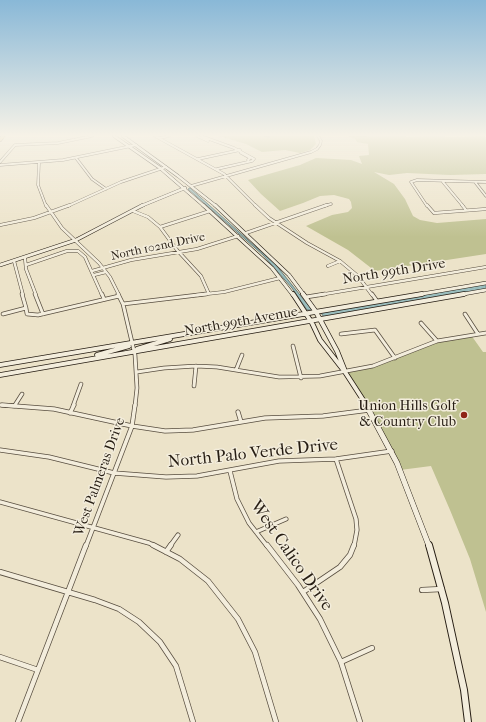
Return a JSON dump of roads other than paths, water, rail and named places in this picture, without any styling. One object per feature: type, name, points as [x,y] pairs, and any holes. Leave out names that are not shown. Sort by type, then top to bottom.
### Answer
[{"type":"street","name":"West Palmeras Drive","points":[[18,722],[132,426],[135,408],[137,372],[135,351],[123,304],[104,268],[90,252],[62,228],[50,213],[43,201],[38,186],[39,170]]},
{"type":"street","points":[[85,170],[92,179],[106,189]]},
{"type":"street","points":[[0,225],[50,213],[72,205],[134,177],[155,170]]},
{"type":"street","points":[[162,170],[238,236],[280,278],[306,314],[320,340],[345,372],[392,451],[419,516],[442,589],[464,690],[468,722]]},
{"type":"street","points":[[170,170],[246,233],[289,275],[306,296],[316,312],[337,351],[345,372]]},
{"type":"street","points":[[217,170],[227,176],[248,200],[277,224],[340,261],[358,276],[377,301]]},
{"type":"street","points":[[0,266],[76,240],[133,210],[184,188],[251,170]]},
{"type":"street","points":[[486,182],[443,182],[417,180],[411,182],[429,209],[434,212],[486,209]]},
{"type":"street","points":[[443,182],[466,210]]},
{"type":"street","points":[[475,182],[486,196]]},
{"type":"street","points":[[246,233],[277,224],[331,204]]},
{"type":"street","points":[[133,210],[148,217],[160,227],[179,253],[201,276],[209,294]]},
{"type":"street","points":[[160,227],[210,211]]},
{"type":"street","name":"North 102nd Drive","points":[[92,271],[131,260],[179,253],[238,236]]},
{"type":"street","points":[[26,265],[72,250],[78,251],[85,257],[104,299]]},
{"type":"street","points":[[25,258],[43,314]]},
{"type":"street","points":[[328,266],[340,261]]},
{"type":"street","points":[[14,262],[27,314],[43,314],[119,296]]},
{"type":"street","name":"North 99th Drive","points":[[306,296],[486,267]]},
{"type":"street","points":[[94,275],[106,272]]},
{"type":"street","points":[[123,304],[209,294],[280,278]]},
{"type":"street","name":"North 99th Avenue","points":[[0,365],[486,283]]},
{"type":"street","name":"North 99th Avenue","points":[[0,375],[486,290]]},
{"type":"street","points":[[3,314],[26,308]]},
{"type":"street","points":[[465,314],[478,334]]},
{"type":"street","points":[[421,323],[437,342]]},
{"type":"street","points":[[341,334],[375,330],[395,358]]},
{"type":"street","points":[[135,351],[139,348],[190,334]]},
{"type":"street","points":[[137,372],[164,368],[196,366],[217,367],[273,377],[301,378],[345,372],[373,366],[414,349],[437,342],[478,334],[486,334]]},
{"type":"street","points":[[78,361],[125,348],[133,343]]},
{"type":"street","points":[[293,346],[301,378]]},
{"type":"street","points":[[236,370],[242,355]]},
{"type":"street","points":[[194,386],[196,366]]},
{"type":"street","points":[[70,413],[77,399],[81,384]]},
{"type":"street","points":[[15,405],[22,394]]},
{"type":"street","points":[[0,405],[54,409],[132,426],[165,431],[193,430],[265,418],[323,416],[369,410]]},
{"type":"street","points":[[238,412],[241,422]]},
{"type":"street","name":"North Palo Verde Drive","points":[[0,450],[49,457],[114,473],[166,477],[197,476],[279,461],[336,459],[392,451]]},
{"type":"street","points":[[303,592],[340,567],[350,556],[356,541],[356,520],[336,459]]},
{"type":"street","name":"West Calico Drive","points":[[230,471],[241,509],[256,532],[303,592],[320,619],[341,662],[360,722]]},
{"type":"street","points":[[0,502],[149,543],[180,559],[208,581],[238,619],[255,652],[276,722]]},
{"type":"street","points":[[256,532],[286,519]]},
{"type":"street","points":[[166,552],[178,535]]},
{"type":"street","points":[[0,572],[95,600],[119,609],[140,622],[160,642],[176,666],[193,722]]},
{"type":"street","points":[[422,590],[442,589]]},
{"type":"street","points":[[341,662],[372,648]]},
{"type":"street","points":[[0,657],[38,670]]},
{"type":"water","points":[[190,188],[276,265],[312,310],[307,310],[292,288],[263,255],[188,189]]},
{"type":"water","points":[[486,284],[486,289],[324,317],[321,313]]},
{"type":"place","name":"Union Hills Golf & Country Club","points":[[464,415]]}]
